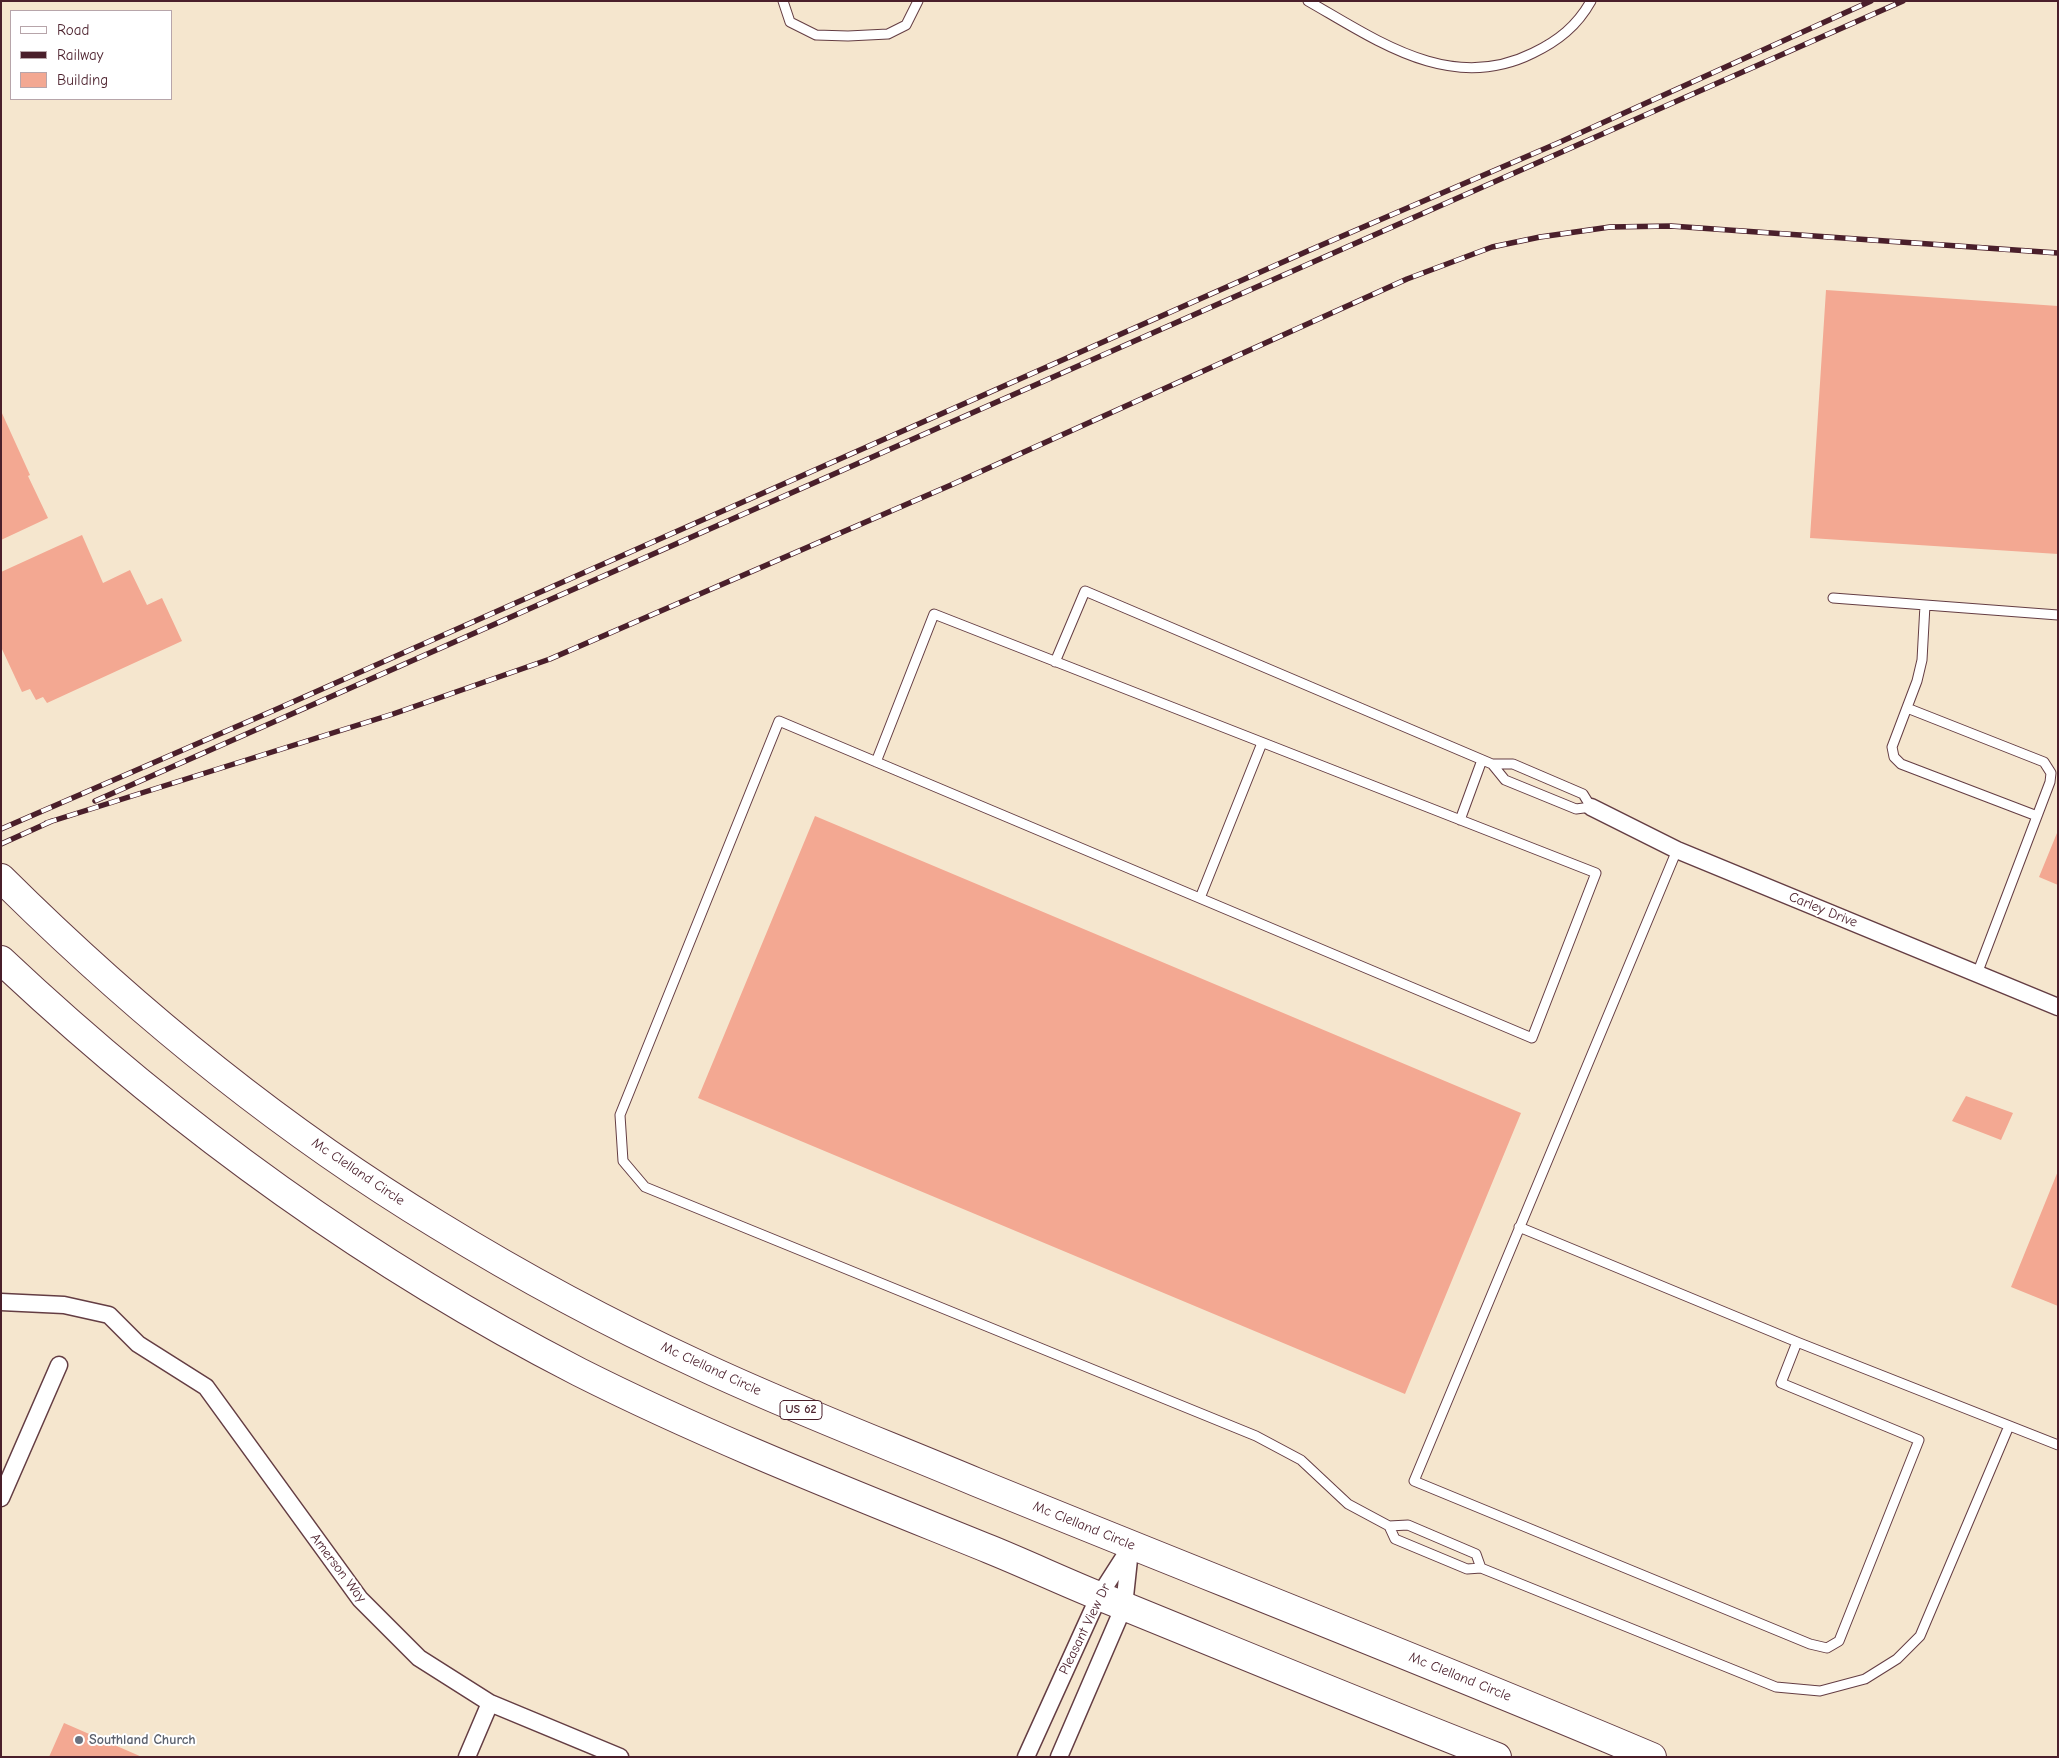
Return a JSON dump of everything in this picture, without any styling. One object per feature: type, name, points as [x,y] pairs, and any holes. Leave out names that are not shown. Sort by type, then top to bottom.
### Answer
[{"type":"highway","name":"Mc Clelland Circle","points":[[1,878],[160,1024],[282,1121],[374,1184],[496,1260],[695,1363],[805,1412],[1131,1546],[1472,1682],[1652,1757]]},
{"type":"highway","points":[[1,960],[107,1056],[240,1162],[313,1214],[467,1310],[580,1372],[686,1422],[1099,1596],[1497,1757]]},
{"type":"street","name":"Carley Drive","points":[[1591,807],[1677,850],[2058,1007]]},
{"type":"street","name":"Amerson Way","points":[[1,1302],[64,1305],[108,1315],[138,1344],[206,1387],[360,1599],[419,1658],[490,1703],[620,1757]]},
{"type":"street","points":[[1,1498],[59,1365]]},
{"type":"street","name":"Pleasant View Dr","points":[[1026,1757],[1099,1596],[1131,1546]]},
{"type":"street","name":"Pleasant View Dr","points":[[1059,1757],[1124,1606],[1131,1546]]},
{"type":"street","points":[[468,1757],[490,1703]]},
{"type":"lane","points":[[783,1],[790,22],[816,35],[848,36],[888,34],[906,26],[918,1]]},
{"type":"lane","points":[[1308,1],[1392,49],[1428,63],[1464,68],[1496,66],[1523,58],[1556,42],[1581,18],[1591,1]]},
{"type":"lane","points":[[1055,662],[1085,591],[1482,760],[1492,764],[1513,764],[1583,794],[1591,807],[1576,809],[1505,780],[1492,764]]},
{"type":"lane","points":[[1834,598],[2058,615]]},
{"type":"lane","points":[[1925,605],[1922,660],[1892,748],[1894,757],[1901,764],[2037,816]]},
{"type":"lane","points":[[876,762],[934,614],[1596,873],[1532,1038],[1200,898],[876,762],[779,721],[620,1115],[623,1161],[646,1186],[1256,1436],[1301,1460],[1348,1504],[1389,1526],[1408,1525],[1476,1554],[1482,1568]]},
{"type":"lane","points":[[1907,708],[2044,762],[2051,773],[2050,782],[1977,974]]},
{"type":"lane","points":[[1200,898],[1262,743]]},
{"type":"lane","points":[[1460,820],[1482,760]]},
{"type":"lane","points":[[1677,850],[1414,1481],[1795,1638],[1827,1648],[1839,1641],[1919,1440],[1781,1383],[1797,1342]]},
{"type":"lane","points":[[1519,1228],[1797,1342],[2058,1445]]},
{"type":"lane","points":[[1389,1526],[1395,1539],[1467,1569],[1482,1568],[1776,1687],[1820,1691],[1865,1679],[1897,1660],[1920,1636],[2009,1426]]},
{"type":"building","points":[[1826,290],[2058,306],[2058,554],[1810,538]]},
{"type":"building","points":[[1,411],[48,518],[1,540]]},
{"type":"building","points":[[82,535],[103,583],[130,570],[147,605],[162,598],[182,641],[47,703],[43,697],[36,700],[30,689],[22,692],[1,647],[1,572]]},
{"type":"building","points":[[815,816],[1521,1113],[1405,1394],[698,1098]]},
{"type":"building","points":[[2058,833],[2058,885],[2039,877]]},
{"type":"building","points":[[1966,1096],[2013,1113],[2001,1140],[1952,1121]]},
{"type":"building","points":[[2058,1171],[2058,1306],[2011,1287]]},
{"type":"building","name":"Southland Church","points":[[64,1723],[142,1757],[49,1757]]},
{"type":"railway","points":[[1,829],[277,709],[1310,250],[1558,143],[1871,1]]},
{"type":"railway","points":[[95,801],[1903,1]]},
{"type":"railway","points":[[46,823],[393,714],[550,659],[951,485],[1407,279],[1492,247],[1540,237],[1610,227],[1671,226],[2058,253]]},
{"type":"railway","points":[[1,844],[52,821]]},
{"type":"place","name":"Southland Church","points":[[79,1740]]}]
